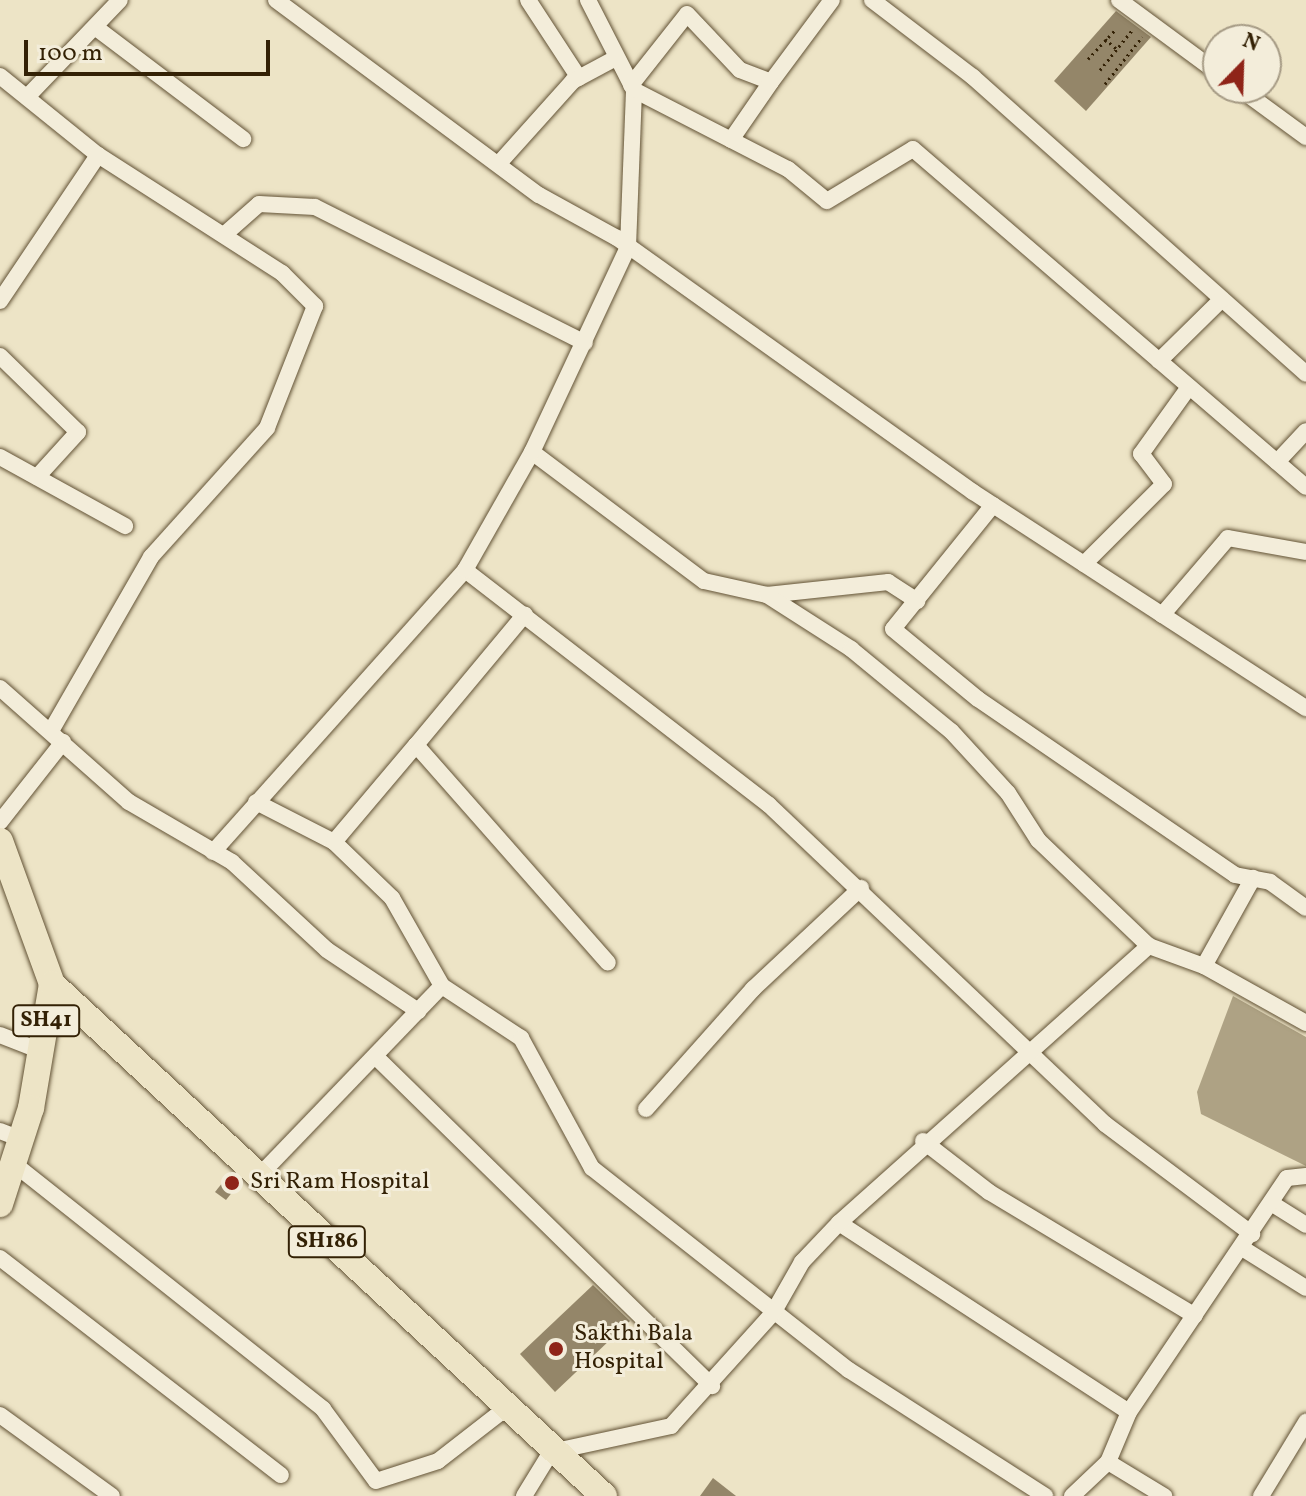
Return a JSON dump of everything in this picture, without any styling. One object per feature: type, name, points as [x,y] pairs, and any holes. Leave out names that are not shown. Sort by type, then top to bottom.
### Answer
[{"type":"main road","name":"SH41","points":[[0,841],[52,984],[41,1051],[11,1144],[0,1204]]},
{"type":"main road","name":"SH186","points":[[52,984],[551,1452],[604,1496]]},
{"type":"street","points":[[27,97],[120,0]]},
{"type":"street","points":[[276,0],[428,116],[502,160],[539,195],[628,247],[993,505],[1306,708]]},
{"type":"street","points":[[521,0],[528,0],[579,78]]},
{"type":"street","points":[[588,0],[614,59],[633,88],[788,169],[827,201],[913,149],[1306,487]]},
{"type":"street","points":[[731,140],[832,0]]},
{"type":"street","points":[[1119,0],[1202,61]]},
{"type":"street","points":[[881,2],[1306,374]]},
{"type":"street","points":[[213,852],[465,570],[532,452],[628,247],[633,88],[690,7],[740,70],[771,82]]},
{"type":"street","points":[[95,27],[243,139]]},
{"type":"street","points":[[502,160],[579,78],[614,59]]},
{"type":"street","points":[[0,76],[98,155],[225,234],[315,306],[287,388],[267,428],[151,557],[57,737],[0,822]]},
{"type":"street","points":[[1261,104],[1306,137]]},
{"type":"street","points":[[0,301],[98,155]]},
{"type":"street","points":[[225,234],[259,204],[315,207],[585,343]]},
{"type":"street","points":[[1159,361],[1222,299]]},
{"type":"street","points":[[0,356],[78,432],[37,477]]},
{"type":"street","points":[[1084,564],[1164,484],[1141,454],[1189,387]]},
{"type":"street","points":[[1277,462],[1306,431]]},
{"type":"street","points":[[532,452],[704,581],[767,595],[888,582],[917,601]]},
{"type":"street","points":[[4,466],[37,477],[125,526]]},
{"type":"street","points":[[993,505],[893,629],[978,699],[1235,875],[1253,878],[1306,908]]},
{"type":"street","points":[[1162,615],[1228,538],[1306,552]]},
{"type":"street","points":[[465,570],[769,805],[1031,1049],[1105,1124],[1252,1234]]},
{"type":"street","points":[[767,595],[851,649],[951,731],[1008,793],[1038,840],[1149,946],[1204,966],[1306,1023]]},
{"type":"street","points":[[334,842],[525,614]]},
{"type":"street","points":[[0,688],[129,802],[213,852],[327,950],[418,1011]]},
{"type":"street","points":[[416,745],[608,963]]},
{"type":"street","points":[[256,802],[334,842],[392,898],[442,986],[521,1038],[592,1168],[773,1313],[1045,1496]]},
{"type":"street","points":[[1204,966],[1253,878]]},
{"type":"street","points":[[646,1109],[753,989],[861,888]]},
{"type":"street","points":[[524,1496],[551,1452],[671,1426],[712,1386],[773,1313],[802,1262],[839,1223],[923,1141],[1149,946]]},
{"type":"street","points":[[258,1177],[442,986]]},
{"type":"street","points":[[0,1035],[41,1051]]},
{"type":"street","points":[[375,1056],[712,1386]]},
{"type":"street","points":[[923,1141],[989,1192],[1195,1316]]},
{"type":"street","points":[[11,1144],[323,1409],[376,1481],[438,1461],[505,1409]]},
{"type":"street","points":[[1072,1496],[1108,1462],[1129,1412],[1287,1178],[1306,1176]]},
{"type":"street","points":[[1271,1203],[1306,1225]]},
{"type":"street","points":[[839,1223],[1129,1412]]},
{"type":"street","points":[[1242,1248],[1306,1288]]},
{"type":"street","points":[[0,1258],[281,1475]]},
{"type":"street","points":[[0,1415],[112,1496]]},
{"type":"street","points":[[1261,1496],[1306,1422]]},
{"type":"street","points":[[1108,1462],[1164,1496]]},
{"type":"path","points":[[1100,70],[1143,17]]},
{"type":"path","points":[[1088,57],[1115,30]]},
{"type":"path","points":[[1105,39],[1119,46]]},
{"type":"path","points":[[1105,84],[1144,39]]},
{"type":"shaded area","points":[[1233,996],[1306,1037],[1306,1166],[1201,1114],[1197,1092]]},
{"type":"building","points":[[1116,11],[1151,37],[1086,111],[1054,81]]},
{"type":"building","points":[[231,1172],[241,1181],[226,1200],[215,1192]]},
{"type":"building","points":[[593,1285],[630,1321],[555,1392],[520,1354]]},
{"type":"building","points":[[713,1478],[736,1496],[700,1496]]},
{"type":"place","name":"Sri Ram Hospital","points":[[232,1183]]},
{"type":"place","name":"Sakthi Bala Hospital","points":[[556,1349]]}]
